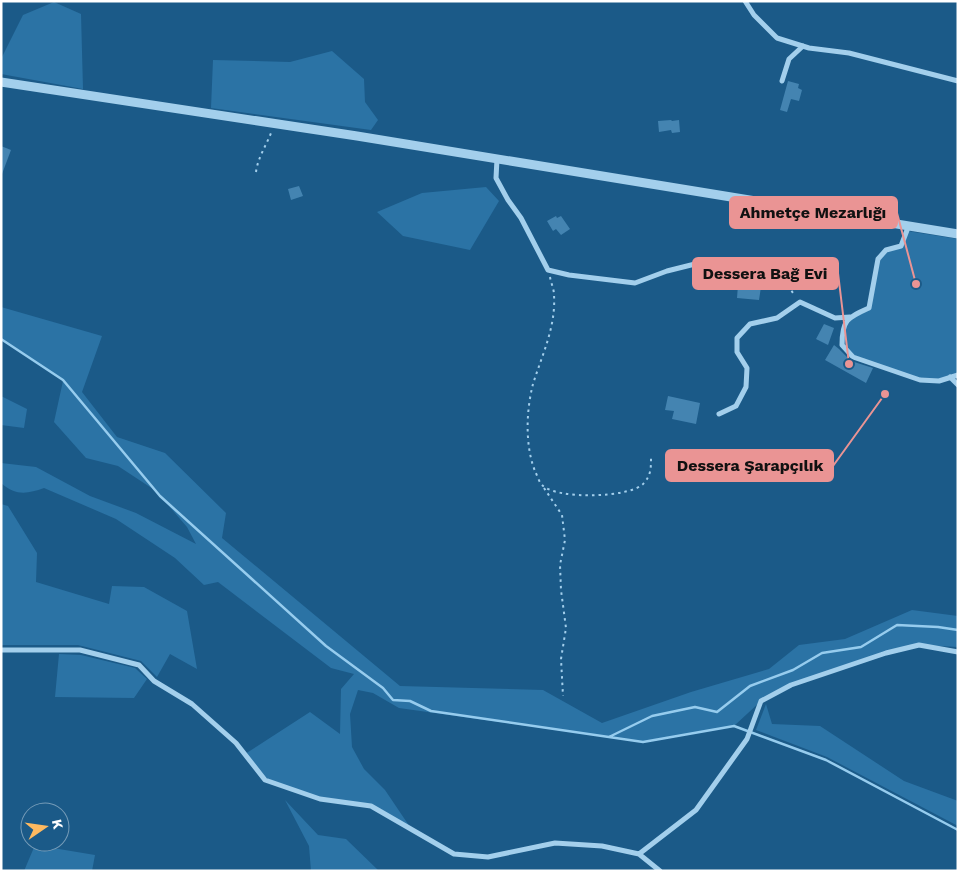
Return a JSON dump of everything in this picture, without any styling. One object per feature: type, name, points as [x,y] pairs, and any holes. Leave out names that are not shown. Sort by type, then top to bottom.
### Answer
[{"type":"street","points":[[745,1],[754,15],[776,38],[803,46],[849,53],[958,81]]},
{"type":"street","points":[[782,81],[789,60],[803,46]]},
{"type":"street","points":[[1,82],[497,158],[958,234]]},
{"type":"street","points":[[497,158],[496,178],[521,218],[548,270],[569,275],[634,283],[667,271],[695,264]]},
{"type":"street","points":[[719,414],[736,406],[746,387],[747,368],[737,352],[737,338],[750,324],[777,318],[800,302],[835,318],[850,317],[869,308],[878,260],[886,250],[901,246],[909,226]]},
{"type":"street","points":[[850,317],[842,330],[842,345],[852,357],[920,380],[939,382],[958,375]]},
{"type":"street","points":[[950,378],[958,385]]},
{"type":"street","points":[[639,854],[696,810],[747,739],[761,701],[791,685],[886,652],[919,645],[958,652]]},
{"type":"street","points":[[1,650],[80,650],[139,665],[154,681],[192,704],[236,743],[266,780],[320,799],[371,806],[454,854],[488,856],[555,843],[602,846],[639,854],[660,871]]},
{"type":"path","points":[[256,172],[258,160],[267,145],[274,123]]},
{"type":"path","points":[[766,264],[774,266],[800,302]]},
{"type":"path","points":[[548,270],[554,295],[551,328],[543,360],[533,385],[528,415],[529,444],[535,471],[542,486],[562,515],[565,540],[560,565],[566,628],[561,658],[563,696]]},
{"type":"path","points":[[542,486],[559,494],[583,496],[625,492],[644,484],[652,470],[650,458]]},
{"type":"shaded area","points":[[54,2],[81,14],[83,89],[1,74],[1,59],[23,15]]},
{"type":"shaded area","points":[[332,51],[364,79],[365,102],[378,120],[371,130],[211,108],[213,60],[290,62]]},
{"type":"shaded area","points":[[486,187],[499,201],[470,250],[403,236],[377,212],[422,193]]},
{"type":"shaded area","points":[[907,231],[958,239],[958,375],[939,381],[920,380],[853,357],[842,345],[843,330],[847,321],[869,308],[878,259],[886,250],[901,246]]},
{"type":"shaded area","points":[[1,307],[102,336],[82,392],[117,437],[165,453],[226,513],[222,538],[400,686],[543,690],[602,723],[691,692],[769,669],[799,645],[845,639],[912,610],[958,616],[958,647],[919,645],[791,685],[761,701],[734,726],[643,742],[399,708],[373,693],[358,690],[350,714],[352,747],[364,769],[385,790],[412,830],[371,806],[320,799],[265,780],[245,754],[310,712],[340,734],[341,689],[354,674],[331,668],[218,582],[204,585],[175,558],[116,519],[44,488],[22,493],[12,490],[1,483],[1,463],[36,467],[90,496],[136,513],[196,544],[187,527],[156,491],[118,466],[86,458],[54,422],[63,381],[1,339]]},
{"type":"shaded area","points":[[1,396],[27,409],[24,428],[1,425]]},
{"type":"shaded area","points":[[1,504],[8,506],[37,553],[36,582],[109,604],[112,586],[144,587],[187,611],[197,669],[170,654],[157,677],[141,661],[78,645],[1,645]]},
{"type":"shaded area","points":[[59,654],[81,655],[135,668],[147,679],[134,698],[55,697]]},
{"type":"shaded area","points":[[766,704],[772,724],[820,726],[904,781],[958,801],[958,826],[827,757],[756,730]]},
{"type":"shaded area","points":[[285,800],[318,835],[346,839],[379,871],[311,871],[309,846]]},
{"type":"shaded area","points":[[70,851],[95,855],[92,871],[24,871],[32,852]]},
{"type":"building","points":[[788,81],[799,84],[798,88],[802,90],[799,101],[791,99],[787,112],[780,110]]},
{"type":"building","points":[[679,120],[680,132],[672,133],[671,130],[659,132],[658,121]]},
{"type":"building","points":[[1,146],[11,150],[2,174],[1,173]]},
{"type":"building","points":[[299,186],[303,196],[291,200],[288,189]]},
{"type":"building","points":[[556,216],[557,218],[561,216],[570,229],[561,235],[556,229],[553,231],[547,221]]},
{"type":"building","points":[[738,285],[761,287],[759,300],[737,298]]},
{"type":"building","points":[[824,324],[834,328],[828,345],[816,339]]},
{"type":"building","points":[[834,345],[851,361],[873,368],[866,383],[825,360]]},
{"type":"building","points":[[668,396],[700,403],[696,424],[672,419],[674,411],[665,410]]},
{"type":"waterway","points":[[1,339],[63,380],[160,496],[326,646],[383,688],[393,700],[410,701],[431,711],[643,742],[734,726],[826,760],[958,830]]},
{"type":"waterway","points":[[609,737],[652,716],[695,707],[717,712],[750,686],[793,670],[822,653],[861,647],[897,625],[958,630]]},
{"type":"place","name":"Ahmetçe Mezarlığı","points":[[916,284]]},
{"type":"place","name":"Dessera Bağ Evi","points":[[849,364]]},
{"type":"place","name":"Dessera Şarapçılık","points":[[885,394]]}]
